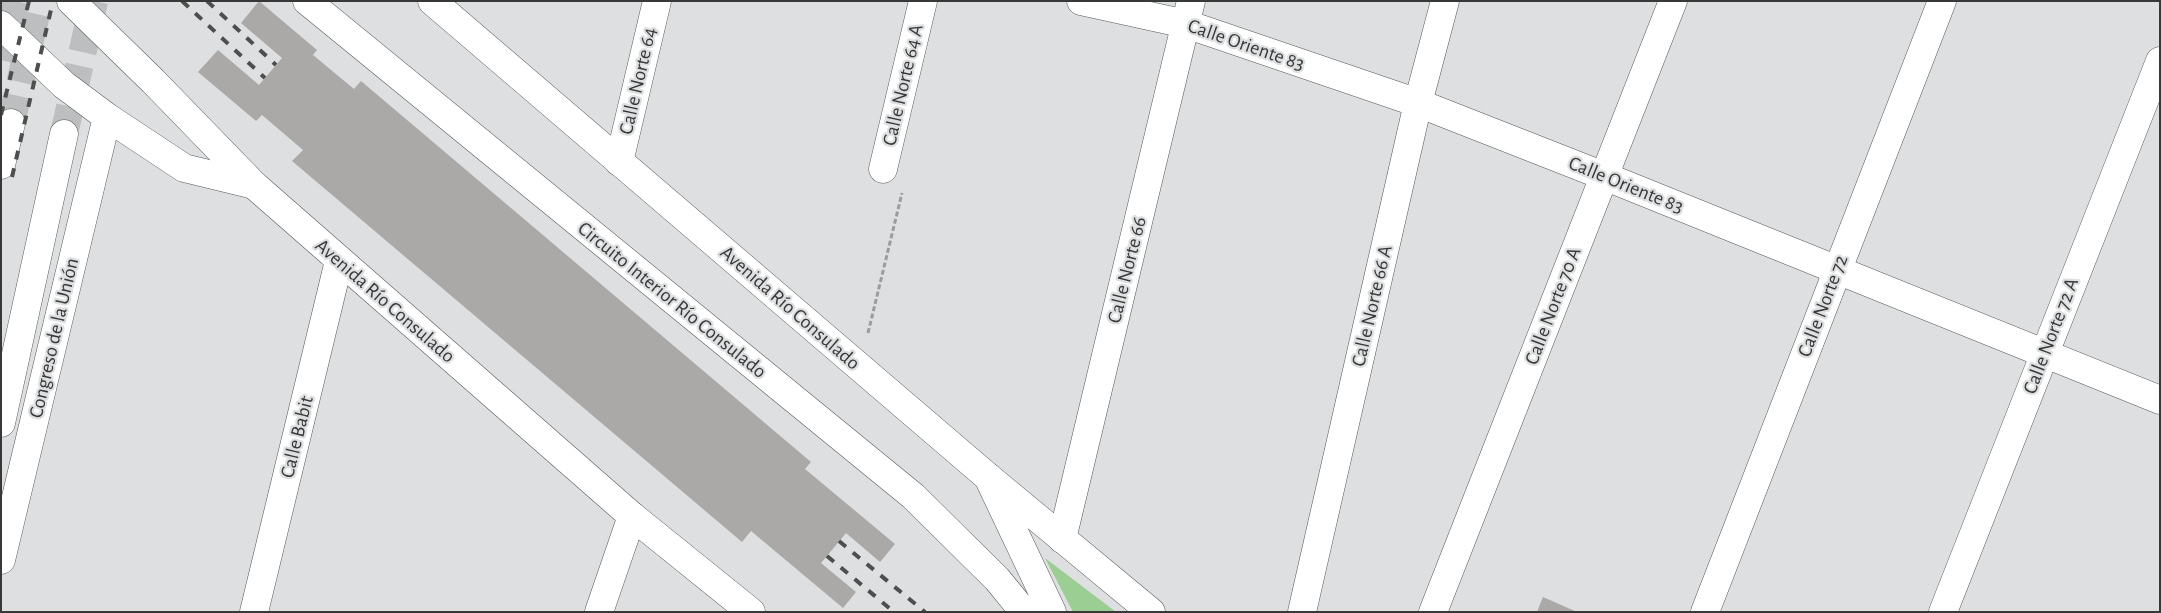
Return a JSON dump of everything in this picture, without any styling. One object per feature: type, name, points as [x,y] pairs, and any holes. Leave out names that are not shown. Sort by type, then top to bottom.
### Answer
[{"type":"main road","points":[[71,1],[153,81],[254,185]]},
{"type":"main road","name":"Circuito Interior Río Consulado","points":[[307,1],[913,496],[997,579],[1024,612]]},
{"type":"main road","name":"Avenida Río Consulado","points":[[432,1],[988,477],[1151,612]]},
{"type":"main road","name":"Calle Norte 64","points":[[619,162],[657,1]]},
{"type":"main road","name":"Calle Norte 64 A","points":[[884,169],[923,1]]},
{"type":"main road","name":"Calle Oriente 83","points":[[1081,1],[1188,12],[1604,176],[2160,400]]},
{"type":"main road","name":"Calle Norte 66 A","points":[[1302,612],[1418,103],[1444,1]]},
{"type":"main road","name":"Calle Norte 70 A","points":[[1433,612],[1673,1]]},
{"type":"main road","name":"Calle Norte 72","points":[[1705,612],[1942,1]]},
{"type":"main road","name":"Calle Norte 66","points":[[1062,539],[1188,12]]},
{"type":"main road","name":"Avenida Río Consulado","points":[[1,25],[64,85],[107,117],[184,168],[254,185],[339,262],[739,608]]},
{"type":"main road","name":"Calle Norte 72 A","points":[[1943,612],[2160,61]]},
{"type":"main road","name":"Congreso de la Unión","points":[[1,560],[107,117]]},
{"type":"main road","points":[[1,164],[12,123]]},
{"type":"main road","points":[[1,423],[64,134]]},
{"type":"main road","name":"Calle Babit","points":[[254,612],[339,262]]},
{"type":"main road","points":[[988,477],[1052,612]]},
{"type":"main road","points":[[599,612],[632,516]]},
{"type":"path","points":[[860,368],[903,188],[884,169]]},
{"type":"green space","points":[[1045,558],[1116,612],[1073,612]]},
{"type":"building","points":[[259,1],[317,50],[313,55],[354,89],[361,81],[811,462],[805,469],[895,544],[880,562],[846,533],[821,563],[856,592],[843,608],[751,531],[742,542],[292,161],[303,150],[262,115],[256,121],[198,72],[218,50],[259,85],[282,58],[241,23]]},
{"type":"building","points":[[1543,597],[1577,612],[1537,612]]},
{"type":"tunnel","points":[[1,60],[16,1]]},
{"type":"tunnel","points":[[11,123],[39,1]]},
{"type":"tunnel","points":[[64,134],[94,1]]},
{"type":"railway","points":[[1,115],[29,1]]},
{"type":"railway","points":[[12,177],[53,1]]},
{"type":"railway","points":[[182,1],[265,78]]},
{"type":"railway","points":[[207,1],[276,65]]},
{"type":"railway","points":[[839,541],[925,612]]},
{"type":"railway","points":[[827,556],[894,612]]}]
